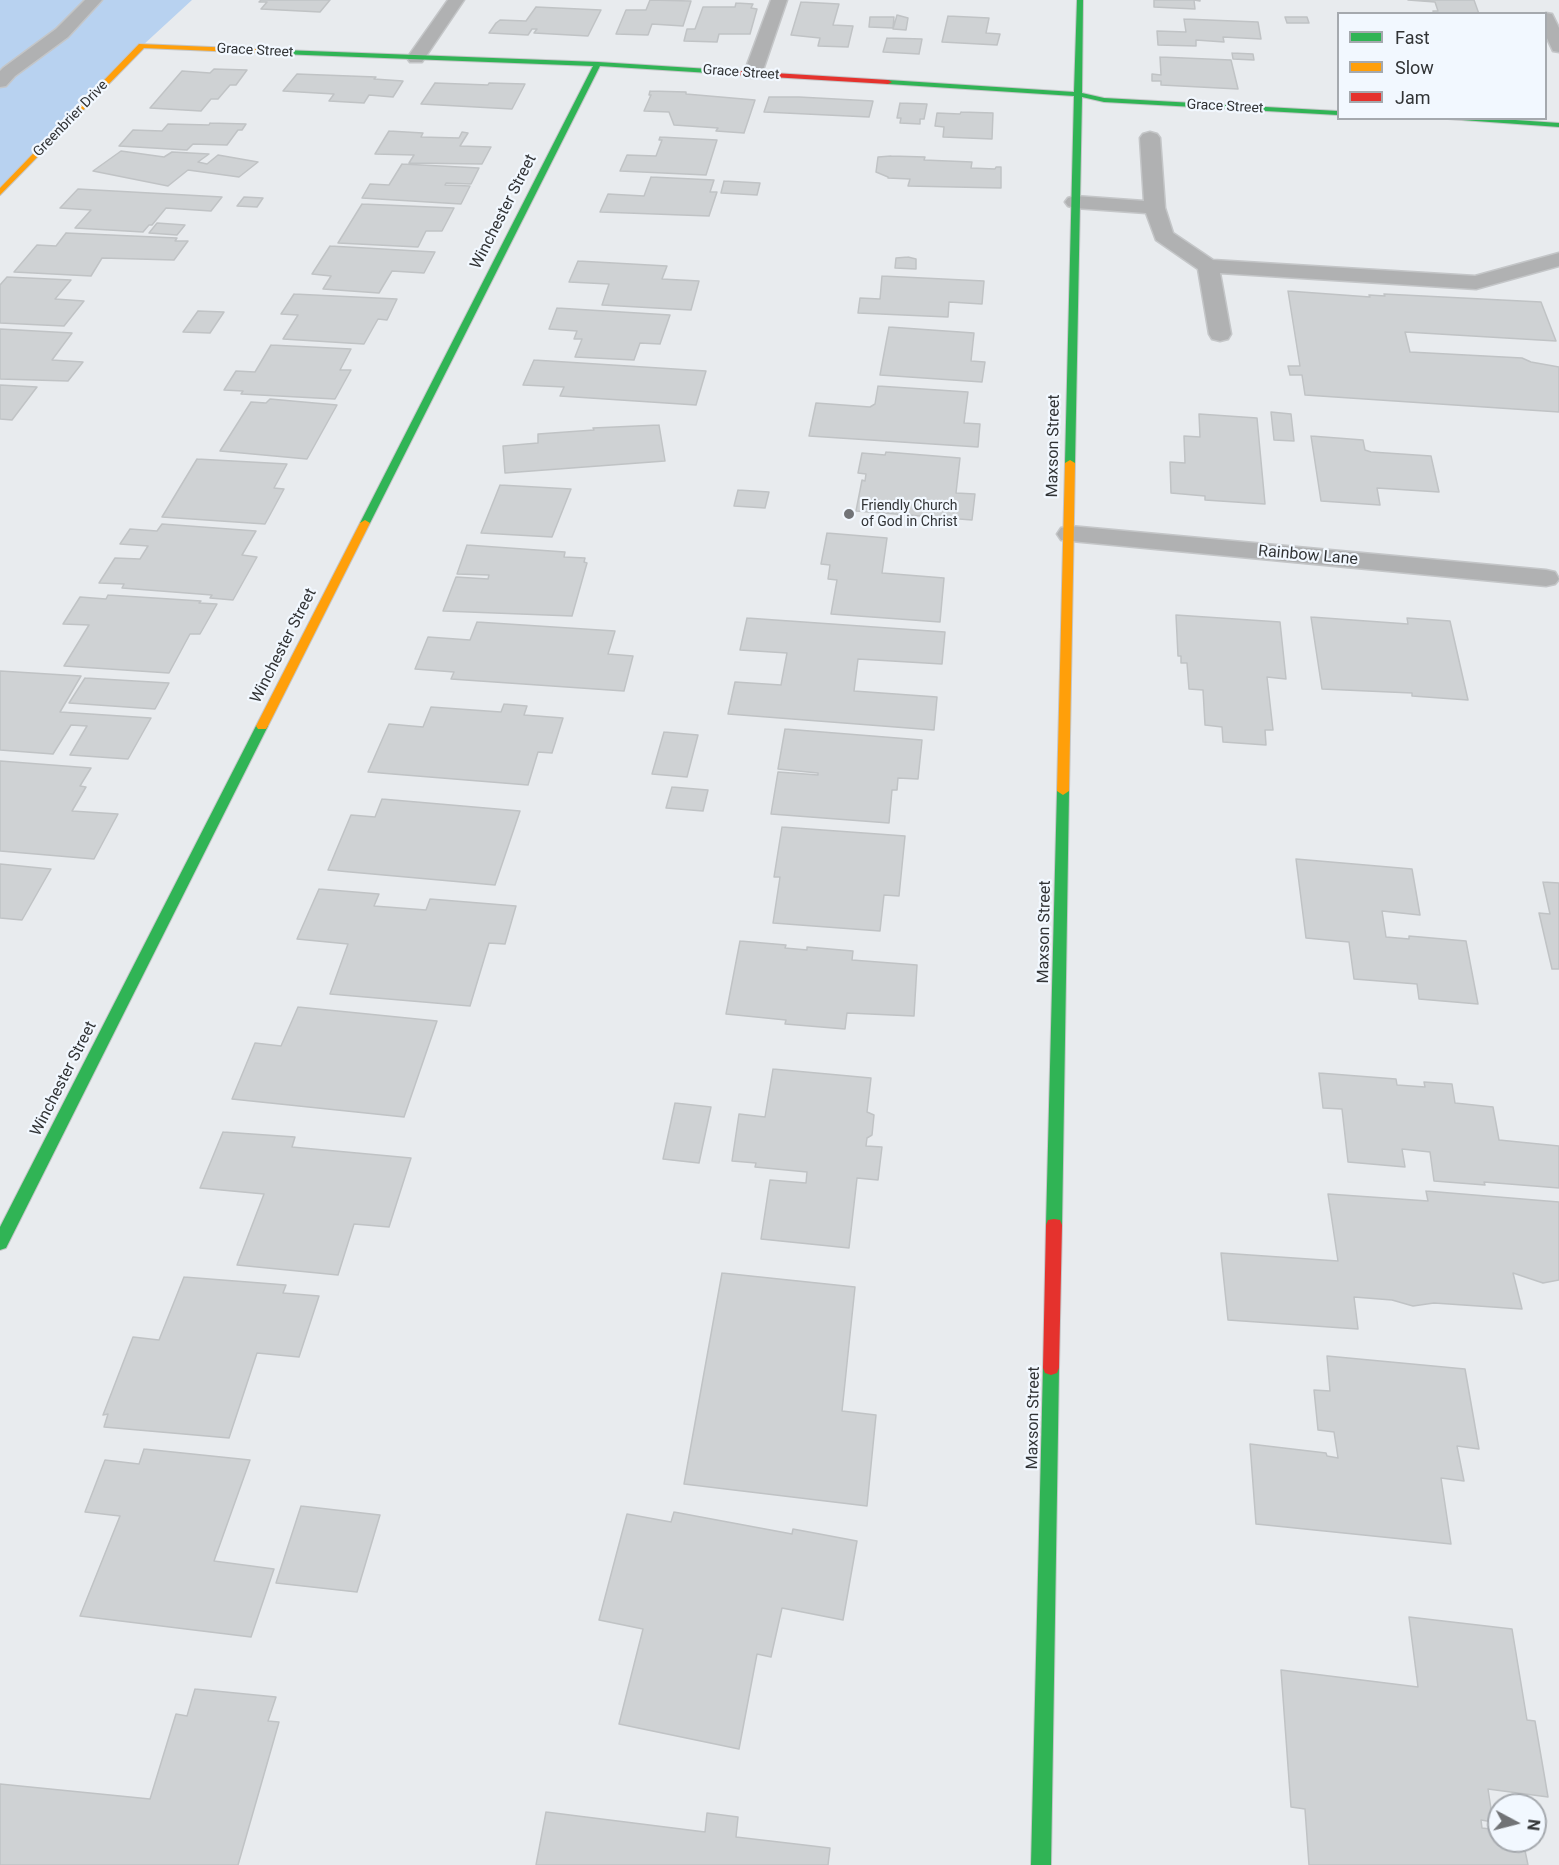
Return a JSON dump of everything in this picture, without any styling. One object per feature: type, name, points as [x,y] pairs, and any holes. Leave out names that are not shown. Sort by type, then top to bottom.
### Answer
[{"type":"street","points":[[0,82],[9,72],[62,33],[94,0]]},
{"type":"street","points":[[416,58],[456,0]]},
{"type":"street","points":[[753,74],[779,0]]},
{"type":"street","name":"Maxson Street","points":[[1041,1865],[1080,0]]},
{"type":"street","points":[[1547,22],[1559,47]]},
{"type":"street","name":"Grace Street","points":[[142,46],[598,64],[1077,94],[1104,100],[1337,113]]},
{"type":"street","name":"Greenbrier Drive","points":[[0,193],[142,46]]},
{"type":"street","name":"Winchester Street","points":[[0,1243],[598,64]]},
{"type":"street","points":[[1472,120],[1559,125]]},
{"type":"street","points":[[1150,138],[1155,208],[1163,236],[1208,266],[1476,283],[1559,259]]},
{"type":"street","points":[[1075,202],[1155,208]]},
{"type":"street","points":[[1208,266],[1220,334]]},
{"type":"street","name":"Rainbow Lane","points":[[1070,534],[1546,578]]},
{"type":"shaded area","points":[[0,0],[192,0],[142,46],[0,194]]},
{"type":"building","points":[[261,0],[330,0],[320,12],[261,9],[267,2],[259,2]]},
{"type":"building","points":[[650,0],[691,1],[683,26],[652,24],[648,35],[616,34],[626,10],[646,10]]},
{"type":"building","points":[[1154,0],[1194,0],[1195,9],[1154,7]]},
{"type":"building","points":[[1408,0],[1474,0],[1478,12],[1433,12],[1438,11],[1435,2]]},
{"type":"building","points":[[801,2],[839,4],[833,25],[853,26],[848,47],[818,46],[820,38],[791,35]]},
{"type":"building","points":[[736,3],[753,4],[751,8],[757,9],[750,34],[719,34],[717,42],[684,41],[687,29],[695,29],[703,7],[735,7]]},
{"type":"building","points":[[536,7],[601,10],[588,36],[534,33],[537,29],[532,29],[528,35],[489,33],[500,20],[526,21]]},
{"type":"building","points":[[897,15],[908,18],[906,30],[893,29]]},
{"type":"building","points":[[948,16],[989,18],[986,33],[1000,34],[997,45],[942,42]]},
{"type":"building","points":[[870,17],[894,17],[893,28],[869,27]]},
{"type":"building","points":[[1285,17],[1307,17],[1309,23],[1287,23]]},
{"type":"building","points":[[1184,19],[1258,22],[1261,39],[1223,37],[1224,42],[1196,40],[1196,46],[1158,45],[1157,31],[1186,32]]},
{"type":"building","points":[[887,38],[922,39],[919,54],[883,52]]},
{"type":"building","points":[[1232,53],[1253,54],[1254,60],[1233,59]]},
{"type":"building","points":[[1160,57],[1231,60],[1238,89],[1161,85],[1161,81],[1152,81],[1152,74],[1161,75]]},
{"type":"building","points":[[214,69],[247,70],[236,85],[230,85],[218,99],[211,99],[201,111],[150,108],[182,71],[210,73]]},
{"type":"building","points":[[297,74],[376,77],[374,79],[403,81],[393,97],[369,95],[364,103],[329,101],[334,94],[283,91]]},
{"type":"building","points":[[435,83],[525,84],[512,109],[421,104]]},
{"type":"building","points":[[650,91],[686,92],[686,94],[755,100],[744,133],[716,131],[718,128],[674,125],[669,112],[644,111],[651,95],[649,95]]},
{"type":"building","points":[[769,97],[873,101],[869,117],[764,112]]},
{"type":"building","points":[[900,103],[927,104],[924,119],[920,119],[920,124],[900,123],[901,118],[897,118]]},
{"type":"building","points":[[961,112],[993,113],[992,139],[943,137],[944,127],[935,126],[937,113],[960,114]]},
{"type":"building","points":[[210,123],[246,124],[242,130],[238,130],[227,145],[193,144],[187,150],[119,146],[133,130],[162,131],[168,124],[209,125]]},
{"type":"building","points":[[389,131],[423,133],[421,137],[459,138],[462,132],[468,133],[460,146],[491,147],[482,164],[409,163],[414,155],[375,154]]},
{"type":"building","points":[[660,137],[717,140],[706,175],[620,171],[627,155],[656,156],[662,140],[659,140]]},
{"type":"building","points":[[121,151],[164,157],[172,152],[209,154],[198,162],[207,164],[218,155],[258,162],[239,177],[188,170],[168,186],[93,171]]},
{"type":"building","points":[[878,157],[972,162],[971,168],[1001,167],[1001,188],[908,186],[910,179],[888,178],[876,172]]},
{"type":"building","points":[[402,164],[479,168],[471,184],[446,183],[445,185],[470,186],[461,204],[362,198],[370,184],[389,185]]},
{"type":"building","points":[[651,177],[714,180],[710,192],[717,192],[709,216],[600,212],[608,194],[644,196]]},
{"type":"building","points":[[724,181],[760,183],[757,195],[721,193]]},
{"type":"building","points":[[78,189],[222,197],[211,211],[166,208],[143,232],[75,228],[91,210],[60,208]]},
{"type":"building","points":[[244,197],[263,198],[257,207],[237,206]]},
{"type":"building","points":[[362,204],[454,208],[442,231],[426,231],[418,247],[338,243]]},
{"type":"building","points":[[157,223],[185,225],[177,235],[149,233]]},
{"type":"building","points":[[66,233],[177,238],[175,241],[188,241],[174,260],[102,258],[91,276],[14,272],[37,245],[56,246]]},
{"type":"building","points":[[330,246],[435,252],[424,273],[392,271],[379,293],[323,289],[331,276],[312,274]]},
{"type":"building","points":[[896,258],[916,259],[916,269],[895,268]]},
{"type":"building","points":[[578,261],[667,266],[662,279],[699,281],[691,310],[602,305],[609,284],[569,282]]},
{"type":"building","points":[[882,276],[984,281],[982,304],[949,302],[948,317],[858,313],[860,298],[880,299]]},
{"type":"building","points":[[7,277],[71,280],[55,299],[84,301],[64,326],[0,323],[0,285]]},
{"type":"building","points":[[1288,291],[1370,297],[1369,295],[1385,296],[1384,294],[1541,302],[1556,341],[1405,332],[1410,352],[1522,358],[1559,367],[1559,412],[1305,395],[1302,375],[1290,375],[1288,366],[1300,366]]},
{"type":"building","points":[[294,294],[397,299],[387,320],[378,319],[364,344],[283,339],[298,315],[281,314]]},
{"type":"building","points":[[557,308],[670,315],[660,344],[640,343],[634,360],[575,357],[582,339],[574,339],[577,331],[549,329]]},
{"type":"building","points":[[198,311],[224,312],[210,333],[183,332]]},
{"type":"building","points":[[889,327],[974,333],[971,361],[985,362],[982,382],[880,375]]},
{"type":"building","points":[[0,329],[72,333],[52,360],[83,362],[68,381],[0,379]]},
{"type":"building","points":[[271,345],[351,349],[340,370],[351,370],[335,399],[241,394],[243,391],[224,390],[236,371],[255,372]]},
{"type":"building","points":[[534,360],[706,371],[696,405],[560,396],[564,387],[523,385]]},
{"type":"building","points":[[0,385],[37,387],[12,420],[0,419]]},
{"type":"building","points":[[878,386],[968,392],[964,423],[980,424],[978,447],[809,436],[816,403],[870,407],[875,404]]},
{"type":"building","points":[[270,399],[337,405],[307,459],[220,451],[251,402],[266,403]]},
{"type":"building","points":[[1271,412],[1291,414],[1294,441],[1274,440]]},
{"type":"building","points":[[1199,414],[1257,418],[1265,504],[1205,500],[1205,496],[1171,493],[1170,462],[1185,463],[1184,436],[1200,437]]},
{"type":"building","points":[[659,425],[665,461],[505,473],[503,446],[538,443],[538,434],[594,430],[593,428]]},
{"type":"building","points":[[1311,436],[1363,440],[1365,450],[1371,452],[1431,456],[1439,492],[1377,488],[1380,505],[1321,501]]},
{"type":"building","points":[[886,452],[960,458],[956,493],[975,494],[972,520],[856,511],[862,480],[865,481],[866,474],[858,473],[862,453],[885,455]]},
{"type":"building","points":[[197,459],[287,464],[274,488],[284,489],[265,524],[162,517]]},
{"type":"building","points":[[500,485],[571,489],[552,537],[481,533]]},
{"type":"building","points":[[738,490],[769,492],[765,508],[734,506]]},
{"type":"building","points":[[162,524],[256,531],[242,555],[257,557],[233,600],[210,598],[212,595],[122,588],[124,584],[99,583],[115,558],[140,559],[148,546],[120,544],[130,529],[157,531]]},
{"type":"building","points":[[827,533],[887,538],[882,573],[944,578],[940,622],[831,614],[837,580],[828,579],[830,565],[821,564]]},
{"type":"building","points":[[467,545],[565,552],[564,557],[585,558],[584,562],[587,563],[572,616],[443,611],[456,577],[488,579],[489,575],[457,574]]},
{"type":"building","points":[[108,595],[217,604],[200,634],[190,634],[169,673],[64,666],[89,625],[63,624],[80,597],[106,599]]},
{"type":"building","points":[[1176,615],[1280,622],[1286,679],[1267,677],[1273,730],[1265,730],[1266,745],[1223,742],[1222,727],[1205,725],[1203,690],[1189,689],[1187,663],[1181,663],[1181,656],[1178,656]]},
{"type":"building","points":[[1311,617],[1408,624],[1407,618],[1450,621],[1468,700],[1412,696],[1412,693],[1322,689]]},
{"type":"building","points":[[747,618],[945,632],[942,664],[858,659],[854,691],[937,697],[934,730],[728,714],[735,682],[781,685],[787,653],[740,650]]},
{"type":"building","points":[[477,622],[615,631],[608,654],[633,656],[624,691],[451,679],[454,672],[415,669],[428,637],[470,640]]},
{"type":"building","points":[[0,671],[81,676],[60,712],[151,718],[128,759],[70,755],[87,726],[71,725],[53,754],[0,750]]},
{"type":"building","points":[[85,678],[169,683],[155,709],[69,703]]},
{"type":"building","points":[[504,704],[527,706],[524,715],[563,718],[552,753],[538,752],[528,785],[368,772],[389,724],[423,727],[431,707],[501,712]]},
{"type":"building","points":[[785,729],[922,740],[918,779],[898,778],[897,790],[892,790],[889,823],[771,814],[778,772],[818,775],[818,773],[778,769]]},
{"type":"building","points":[[664,732],[698,735],[687,777],[652,774]]},
{"type":"building","points":[[0,761],[91,768],[80,786],[86,787],[72,811],[118,814],[94,859],[0,851]]},
{"type":"building","points":[[672,787],[708,790],[703,811],[666,808]]},
{"type":"building","points":[[382,799],[520,811],[495,885],[328,870],[351,815],[375,817]]},
{"type":"building","points":[[782,827],[905,836],[899,896],[884,895],[880,931],[773,923],[780,877],[774,877]]},
{"type":"building","points":[[1296,859],[1412,869],[1420,915],[1382,911],[1386,937],[1409,939],[1409,936],[1466,941],[1478,1004],[1419,999],[1417,984],[1354,979],[1349,942],[1306,938]]},
{"type":"building","points":[[0,864],[51,869],[22,920],[0,918]]},
{"type":"building","points":[[1543,882],[1559,883],[1559,969],[1552,969],[1539,913],[1550,914]]},
{"type":"building","points":[[319,889],[379,894],[374,906],[426,910],[430,899],[516,906],[505,944],[489,943],[470,1006],[330,994],[348,944],[297,939]]},
{"type":"building","points":[[740,941],[786,945],[785,948],[807,950],[807,947],[853,951],[852,960],[917,965],[914,1016],[847,1013],[845,1029],[785,1024],[786,1020],[726,1014]]},
{"type":"building","points":[[298,1007],[437,1021],[404,1117],[232,1099],[255,1043],[281,1046]]},
{"type":"building","points":[[773,1069],[871,1078],[867,1112],[874,1115],[872,1135],[867,1138],[866,1146],[882,1147],[878,1180],[857,1178],[849,1248],[761,1239],[770,1180],[806,1183],[807,1172],[755,1167],[756,1163],[732,1161],[739,1114],[765,1117]]},
{"type":"building","points":[[1319,1073],[1396,1079],[1397,1085],[1425,1087],[1424,1082],[1452,1084],[1455,1103],[1493,1107],[1499,1140],[1559,1146],[1559,1188],[1434,1181],[1430,1152],[1402,1149],[1405,1167],[1348,1162],[1342,1109],[1323,1108]]},
{"type":"building","points":[[675,1103],[711,1107],[699,1163],[663,1159]]},
{"type":"building","points":[[223,1132],[295,1137],[292,1147],[411,1158],[389,1227],[354,1224],[338,1275],[237,1265],[264,1194],[200,1188]]},
{"type":"building","points":[[1426,1191],[1559,1202],[1559,1280],[1543,1283],[1513,1273],[1522,1309],[1434,1303],[1413,1306],[1392,1300],[1354,1297],[1358,1329],[1228,1320],[1221,1253],[1338,1261],[1328,1194],[1428,1201]]},
{"type":"building","points":[[722,1273],[855,1287],[842,1411],[876,1415],[867,1506],[684,1484]]},
{"type":"building","points":[[184,1277],[286,1285],[283,1293],[319,1296],[299,1357],[257,1353],[229,1438],[104,1427],[108,1414],[103,1415],[133,1337],[159,1340]]},
{"type":"building","points":[[1327,1356],[1465,1369],[1479,1449],[1457,1446],[1464,1481],[1441,1478],[1451,1544],[1256,1524],[1250,1444],[1326,1453],[1327,1456],[1338,1458],[1334,1432],[1318,1430],[1314,1390],[1330,1391]]},
{"type":"building","points":[[144,1449],[250,1460],[214,1561],[274,1569],[251,1637],[80,1616],[120,1516],[85,1512],[105,1460],[139,1464]]},
{"type":"building","points":[[301,1506],[380,1515],[357,1592],[276,1583]]},
{"type":"building","points":[[674,1512],[792,1534],[793,1529],[857,1541],[843,1620],[782,1608],[771,1657],[757,1654],[739,1749],[619,1724],[643,1629],[599,1620],[627,1514],[671,1522]]},
{"type":"building","points":[[1409,1617],[1512,1629],[1527,1720],[1535,1721],[1548,1797],[1547,1793],[1518,1793],[1488,1789],[1487,1821],[1481,1820],[1482,1828],[1487,1829],[1487,1853],[1526,1853],[1528,1865],[1309,1865],[1305,1809],[1291,1807],[1281,1670],[1418,1687]]},
{"type":"building","points":[[195,1689],[276,1697],[268,1721],[279,1722],[238,1865],[0,1865],[0,1784],[150,1799],[176,1714],[187,1716]]},
{"type":"building","points":[[546,1812],[705,1832],[707,1813],[738,1817],[736,1837],[830,1848],[828,1865],[536,1865]]},
{"type":"traffic: fast","points":[[1070,463],[1080,0]]},
{"type":"traffic: fast","points":[[283,52],[598,64],[741,73]]},
{"type":"traffic: fast","points":[[365,523],[598,64]]},
{"type":"traffic: fast","points":[[888,82],[1077,94],[1104,100],[1337,113]]},
{"type":"traffic: fast","points":[[1472,120],[1559,125]]},
{"type":"traffic: fast","points":[[0,1243],[262,726]]},
{"type":"traffic: fast","points":[[1054,1225],[1063,791]]},
{"type":"traffic: fast","points":[[1041,1865],[1051,1368]]},
{"type":"traffic: slow","points":[[0,193],[142,46],[283,52]]},
{"type":"traffic: slow","points":[[1063,791],[1070,463]]},
{"type":"traffic: slow","points":[[262,726],[365,523]]},
{"type":"traffic: jam","points":[[741,73],[888,82]]},
{"type":"traffic: jam","points":[[1051,1368],[1054,1225]]},
{"type":"place","name":"Friendly Church of God in Christ","points":[[849,514]]}]
